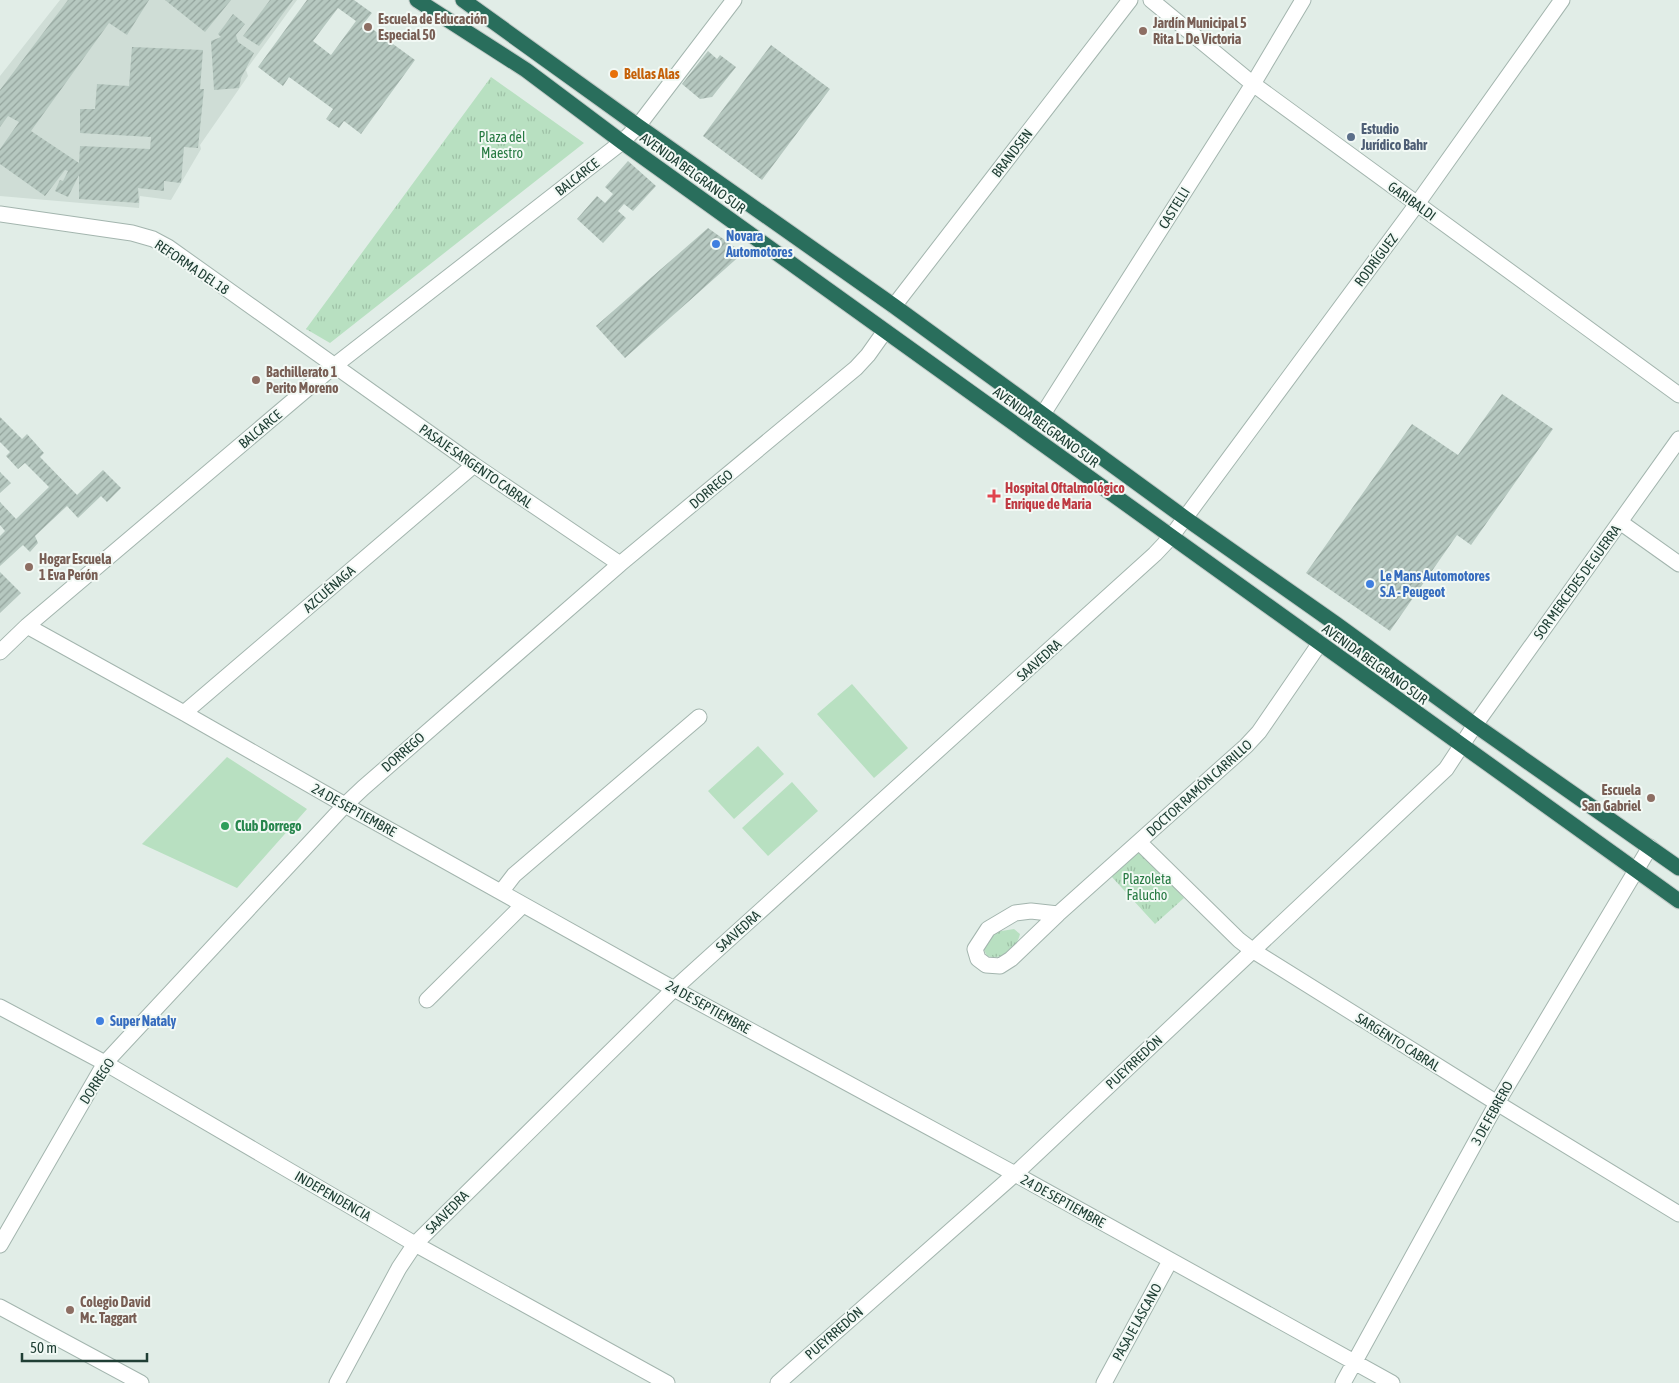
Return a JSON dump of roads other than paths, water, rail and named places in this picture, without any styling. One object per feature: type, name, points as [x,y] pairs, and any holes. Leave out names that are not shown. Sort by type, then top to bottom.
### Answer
[{"type":"highway","name":"AVENIDA BELGRANO SUR","points":[[417,0],[526,70],[622,142],[1679,902]]},
{"type":"highway","name":"AVENIDA BELGRANO SUR","points":[[463,0],[894,306],[1474,725],[1679,868]]},
{"type":"street","name":"BALCARCE","points":[[0,652],[26,626],[334,366],[622,142],[638,126],[734,0]]},
{"type":"street","name":"BRANDSEN","points":[[894,306],[1130,0]]},
{"type":"street","name":"GARIBALDI","points":[[1151,0],[1253,84],[1679,395]]},
{"type":"street","name":"CASTELLI","points":[[1043,414],[1253,84],[1303,0]]},
{"type":"street","name":"RODRÍGUEZ","points":[[1185,518],[1417,204],[1562,0]]},
{"type":"street","name":"REFORMA DEL 18","points":[[0,214],[132,233],[153,239],[168,247],[334,366]]},
{"type":"street","name":"DORREGO","points":[[0,1245],[105,1064],[345,805],[370,781],[620,564],[856,368],[885,331]]},
{"type":"street","name":"PASAJE SARGENTO CABRAL","points":[[334,366],[474,465],[620,564]]},
{"type":"street","name":"SOR MERCEDES DE GUERRA","points":[[1474,725],[1679,438]]},
{"type":"street","name":"AZCUÉNAGA","points":[[184,714],[474,465]]},
{"type":"street","name":"SAAVEDRA","points":[[337,1383],[399,1268],[415,1244],[674,989],[1155,554],[1185,518]]},
{"type":"street","points":[[1620,522],[1679,564]]},
{"type":"street","name":"24 DE SEPTIEMBRE","points":[[26,626],[674,989],[1015,1174],[1392,1383]]},
{"type":"street","name":"DOCTOR RAMÓN CARRILLO","points":[[1058,914],[1031,911],[1015,913],[996,923],[988,929],[975,949],[978,959],[986,965],[1000,966],[1011,959],[1058,914],[1246,746],[1259,732],[1320,643]]},
{"type":"street","points":[[501,892],[514,875],[699,717]]},
{"type":"street","name":"PUEYRREDÓN","points":[[778,1383],[1015,1174],[1446,769],[1474,725]]},
{"type":"street","name":"SARGENTO CABRAL","points":[[1139,842],[1239,940],[1252,950],[1496,1103],[1679,1214]]},
{"type":"street","name":"3 DE FEBRERO","points":[[1343,1383],[1496,1103],[1650,847]]},
{"type":"street","points":[[428,1000],[523,905]]},
{"type":"street","name":"INDEPENDENCIA","points":[[0,1007],[105,1064],[415,1244],[667,1383]]},
{"type":"street","name":"PASAJE LASCANO","points":[[1104,1383],[1170,1261]]},
{"type":"street","points":[[0,1307],[131,1381]]},
{"type":"place","name":"Escuela de Educación Especial 50","points":[[368,27]]},
{"type":"place","name":"Jardín Municipal 5 Rita L. De Victoria","points":[[1143,31]]},
{"type":"place","name":"Bellas Alas","points":[[614,74]]},
{"type":"place","name":"Estudio Jurídico Bahr","points":[[1351,137]]},
{"type":"place","name":"Novara Automotores","points":[[716,244]]},
{"type":"place","name":"Bachillerato 1 Perito Moreno","points":[[256,380]]},
{"type":"place","name":"Hospital Oftalmológico Enrique de Maria","points":[[994,496]]},
{"type":"place","name":"Hogar Escuela 1 Eva Perón","points":[[29,567]]},
{"type":"place","name":"Le Mans Automotores S.A - Peugeot","points":[[1370,584]]},
{"type":"place","name":"Escuela San Gabriel","points":[[1651,798]]},
{"type":"place","name":"Club Dorrego","points":[[225,826]]},
{"type":"place","name":"Super Nataly","points":[[100,1021]]},
{"type":"place","name":"Colegio David Mc. Taggart","points":[[70,1310]]},
{"type":"park label","name":"Plaza del Maestro","points":[[502,146]]},
{"type":"park label","name":"Plazoleta Falucho","points":[[1147,888]]}]
